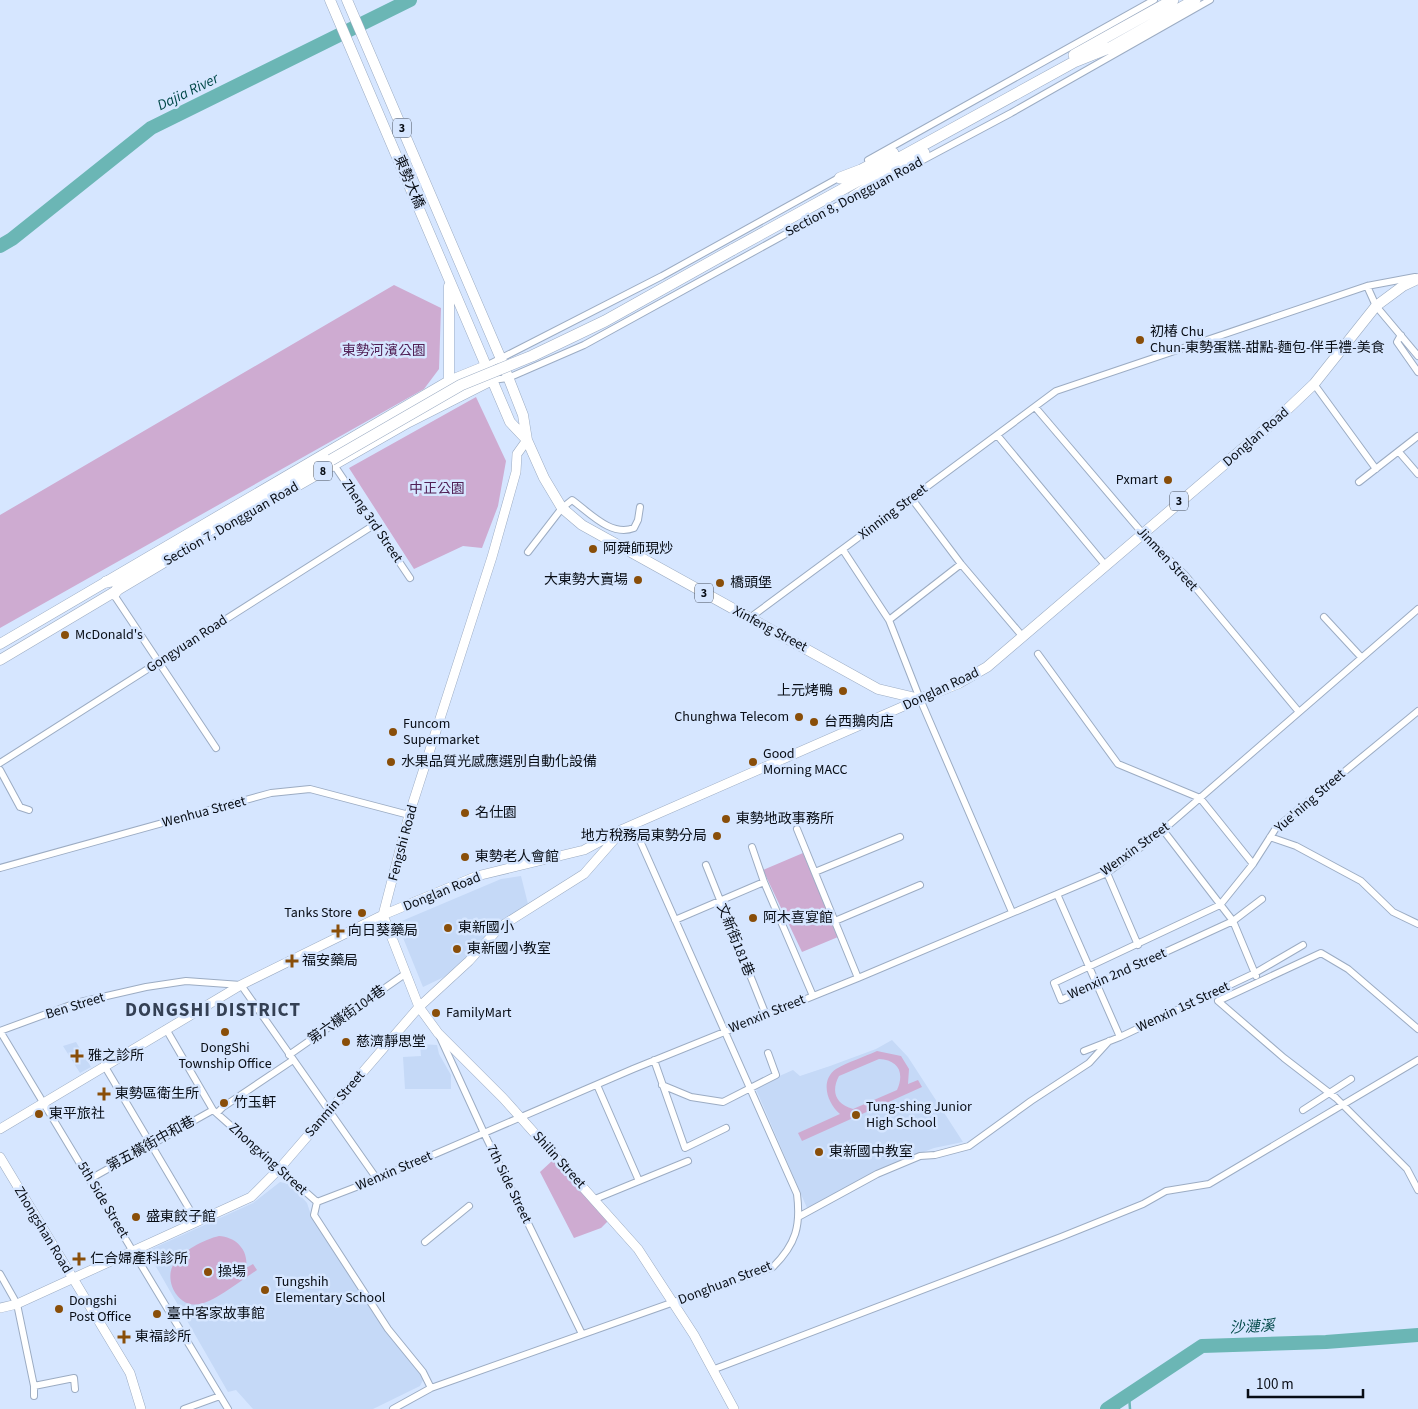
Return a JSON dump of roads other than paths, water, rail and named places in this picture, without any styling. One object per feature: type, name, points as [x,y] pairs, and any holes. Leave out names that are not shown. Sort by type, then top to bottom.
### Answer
[{"type":"highway","points":[[853,197],[1114,40],[1173,0]]},
{"type":"highway","points":[[840,178],[861,170],[1196,0]]},
{"type":"highway","points":[[106,582],[126,578],[332,463],[461,385],[532,356],[605,321],[1114,40]]},
{"type":"highway","points":[[114,594],[126,578]]},
{"type":"main road","name":"東勢大橋","points":[[330,0],[486,366]]},
{"type":"main road","name":"東勢大橋","points":[[347,0],[501,359]]},
{"type":"main road","name":"Donglan Road","points":[[920,699],[959,683],[988,667],[1144,535],[1167,511],[1244,449],[1314,384],[1376,306],[1403,286],[1418,278]]},
{"type":"main road","points":[[449,280],[449,381]]},
{"type":"main road","name":"3","points":[[501,359],[523,415],[527,440]]},
{"type":"main road","name":"3","points":[[486,366],[510,422],[527,440]]},
{"type":"main road","name":"Section 7, Dongguan Road","points":[[0,644],[449,381],[486,366]]},
{"type":"main road","name":"Section 7, Dongguan Road","points":[[4,658],[332,463],[492,380]]},
{"type":"main road","points":[[401,409],[409,422]]},
{"type":"main road","name":"Xinfeng Street","points":[[527,440],[544,478],[562,508],[582,525],[878,689],[920,699]]},
{"type":"street","name":"Section 8, Dongguan Road","points":[[486,366],[662,276],[840,178],[1154,0]]},
{"type":"street","name":"Section 8, Dongguan Road","points":[[492,380],[508,378],[584,346],[853,197],[1011,113],[1210,0]]},
{"type":"street","name":"Donglan Road","points":[[1035,407],[1056,392],[1072,384],[1367,286],[1418,278]]},
{"type":"street","points":[[1367,286],[1376,306],[1418,356]]},
{"type":"street","points":[[1400,335],[1397,342],[1418,372]]},
{"type":"street","points":[[1314,384],[1376,469]]},
{"type":"street","name":"Xinning Street","points":[[751,617],[1035,407]]},
{"type":"street","name":"Jinmen Street","points":[[1035,407],[1144,535],[1185,575],[1299,712]]},
{"type":"street","points":[[997,435],[1106,566]]},
{"type":"street","points":[[1360,482],[1418,436]]},
{"type":"street","name":"Fengshi Road","points":[[383,915],[410,815],[492,557],[516,472],[517,454],[527,440]]},
{"type":"street","points":[[1399,452],[1418,474]]},
{"type":"street","name":"Zheng 3rd Street","points":[[332,463],[410,578]]},
{"type":"street","points":[[912,498],[961,564],[1023,636]]},
{"type":"street","points":[[528,552],[562,508],[572,500],[613,529],[625,532],[634,528],[638,520],[640,507]]},
{"type":"street","name":"Gongyuan Road","points":[[0,763],[374,525]]},
{"type":"street","points":[[843,550],[889,620],[920,699],[1012,912]]},
{"type":"street","points":[[889,620],[961,564]]},
{"type":"street","points":[[106,582],[216,748]]},
{"type":"street","points":[[1200,798],[1418,609]]},
{"type":"street","points":[[1324,617],[1361,657]]},
{"type":"street","points":[[0,644],[4,658]]},
{"type":"street","points":[[1038,654],[1118,764],[1200,798],[1253,864]]},
{"type":"street","name":"Donglan Road","points":[[383,915],[477,876],[584,850],[633,825],[920,699]]},
{"type":"street","name":"Yue'ning Street","points":[[1253,864],[1276,828],[1418,711]]},
{"type":"street","points":[[0,770],[20,807],[29,810]]},
{"type":"street","name":"Wenhua Street","points":[[0,868],[271,794],[310,789],[410,815]]},
{"type":"street","name":"Wenxin Street","points":[[317,1202],[377,1179],[654,1060],[858,978],[1107,873],[1163,830],[1200,798]]},
{"type":"street","name":"Donghuan Street","points":[[393,1409],[431,1388],[773,1267],[787,1254],[795,1237],[800,1216],[797,1194],[633,825]]},
{"type":"street","points":[[797,829],[858,978]]},
{"type":"street","name":"Sanmin Street","points":[[0,1308],[17,1304],[72,1280],[251,1197],[280,1168],[419,1007],[469,961],[500,927],[584,874],[623,830]]},
{"type":"street","points":[[1163,830],[1233,921],[1259,981]]},
{"type":"street","points":[[815,872],[900,836]]},
{"type":"street","points":[[1270,837],[1296,846],[1361,881],[1392,912],[1418,924]]},
{"type":"street","points":[[752,847],[764,882],[813,996]]},
{"type":"street","name":"Wenxin 2nd Street","points":[[1253,864],[1220,905],[1054,983],[1061,1000],[1233,921],[1262,899]]},
{"type":"street","name":"文新街181巷","points":[[706,865],[766,1015]]},
{"type":"street","points":[[1107,873],[1138,945]]},
{"type":"street","points":[[675,920],[764,882]]},
{"type":"street","points":[[835,921],[920,885]]},
{"type":"street","name":"Wenxin 1st Street","points":[[1057,894],[1120,1037],[1255,974],[1303,945]]},
{"type":"street","points":[[0,1128],[241,985],[383,915]]},
{"type":"street","name":"Shilin Street","points":[[383,915],[419,1007],[438,1033],[521,1118],[638,1249],[694,1334],[734,1409]]},
{"type":"street","points":[[1418,1028],[1348,969],[1321,953],[1218,1001],[1284,1058],[1343,1105],[1407,1169],[1418,1190]]},
{"type":"street","name":"第六橫街104巷","points":[[215,1112],[405,974]]},
{"type":"street","name":"Ben Street","points":[[0,1031],[76,1003],[146,987],[186,981],[241,985]]},
{"type":"street","points":[[241,985],[377,1179]]},
{"type":"street","name":"Zhongxing Street","points":[[166,1029],[215,1112],[317,1202],[314,1215],[388,1329],[423,1372],[431,1388]]},
{"type":"street","name":"5th Side Street","points":[[0,1031],[134,1250],[228,1409]]},
{"type":"street","name":"7th Side Street","points":[[438,1033],[484,1133],[582,1334]]},
{"type":"street","points":[[1084,1052],[1120,1037]]},
{"type":"street","points":[[800,1216],[877,1174],[903,1163],[920,1156],[935,1155],[968,1146],[1030,1101],[1089,1063],[1109,1041]]},
{"type":"street","points":[[662,1085],[691,1097],[723,1102],[776,1075],[768,1053]]},
{"type":"street","points":[[654,1060],[685,1148],[726,1128]]},
{"type":"street","points":[[712,1370],[1060,1237],[1143,1204],[1166,1191],[1209,1184],[1418,1060]]},
{"type":"street","points":[[104,1065],[197,1222]]},
{"type":"street","points":[[1303,1110],[1352,1078]]},
{"type":"street","points":[[596,1085],[639,1180]]},
{"type":"street","name":"第五橫街中和巷","points":[[90,1179],[151,1144],[215,1112]]},
{"type":"street","name":"Zhongshan Road","points":[[0,1157],[72,1280],[130,1372],[141,1409]]},
{"type":"street","points":[[595,1199],[688,1161]]},
{"type":"street","points":[[425,1242],[469,1206]]},
{"type":"street","points":[[0,1274],[17,1304],[34,1386],[34,1396]]},
{"type":"street","points":[[34,1386],[74,1378],[75,1389]]},
{"type":"street","points":[[184,1409],[220,1396]]},
{"type":"waterway","name":"Dajia River","points":[[0,246],[12,239],[151,128],[410,0]]},
{"type":"waterway","name":"沙漣溪","points":[[1107,1409],[1202,1346],[1326,1342],[1418,1335]]},
{"type":"waterway","points":[[1129,1395],[1130,1409]]},
{"type":"place","name":"初椿 Chu Chun-東勢蛋糕-甜點-麵包-伴手禮-美食","points":[[1140,340]]},
{"type":"place","name":"Pxmart","points":[[1168,480]]},
{"type":"place","name":"阿舜師現炒","points":[[593,549]]},
{"type":"place","name":"大東勢大賣場","points":[[638,580]]},
{"type":"place","name":"橋頭堡","points":[[720,583]]},
{"type":"place","name":"McDonald's","points":[[65,635]]},
{"type":"place","name":"上元烤鴨","points":[[843,691]]},
{"type":"place","name":"Chunghwa Telecom","points":[[799,717]]},
{"type":"place","name":"台西鵝肉店","points":[[814,722]]},
{"type":"place","name":"Funcom Supermarket","points":[[393,732]]},
{"type":"place","name":"水果品質光感應選別自動化設備","points":[[391,762]]},
{"type":"place","name":"Good Morning MACC","points":[[753,762]]},
{"type":"place","name":"名仕園","points":[[465,813]]},
{"type":"place","name":"東勢地政事務所","points":[[726,819]]},
{"type":"place","name":"地方稅務局東勢分局","points":[[717,836]]},
{"type":"place","name":"東勢老人會館","points":[[465,857]]},
{"type":"place","name":"Tanks Store","points":[[362,913]]},
{"type":"place","name":"阿木喜宴館","points":[[753,918]]},
{"type":"place","name":"東新國小","points":[[448,928]]},
{"type":"place","name":"向日葵藥局","points":[[338,931]]},
{"type":"place","name":"東新國小教室","points":[[457,949]]},
{"type":"place","name":"福安藥局","points":[[292,961]]},
{"type":"place","name":"FamilyMart","points":[[436,1013]]},
{"type":"place","name":"DongShi Township Office","points":[[225,1032]]},
{"type":"place","name":"慈濟靜思堂","points":[[346,1042]]},
{"type":"place","name":"雅之診所","points":[[77,1056]]},
{"type":"place","name":"東勢區衛生所","points":[[104,1094]]},
{"type":"place","name":"竹玉軒","points":[[224,1103]]},
{"type":"place","name":"東平旅社","points":[[39,1114]]},
{"type":"place","name":"Tung-shing Junior High School","points":[[856,1115]]},
{"type":"place","name":"東新國中教室","points":[[819,1152]]},
{"type":"place","name":"盛東餃子館","points":[[136,1217]]},
{"type":"place","name":"仁合婦產科診所","points":[[79,1259]]},
{"type":"place","name":"操場","points":[[208,1272]]},
{"type":"place","name":"Tungshih Elementary School","points":[[265,1290]]},
{"type":"place","name":"Dongshi Post Office","points":[[59,1309]]},
{"type":"place","name":"臺中客家故事館","points":[[157,1314]]},
{"type":"place","name":"東福診所","points":[[124,1337]]},
{"type":"district","name":"DONGSHI DISTRICT","points":[[213,1010]]},
{"type":"park label","name":"東勢河濱公園","points":[[384,351]]},
{"type":"park label","name":"中正公園","points":[[437,489]]}]
